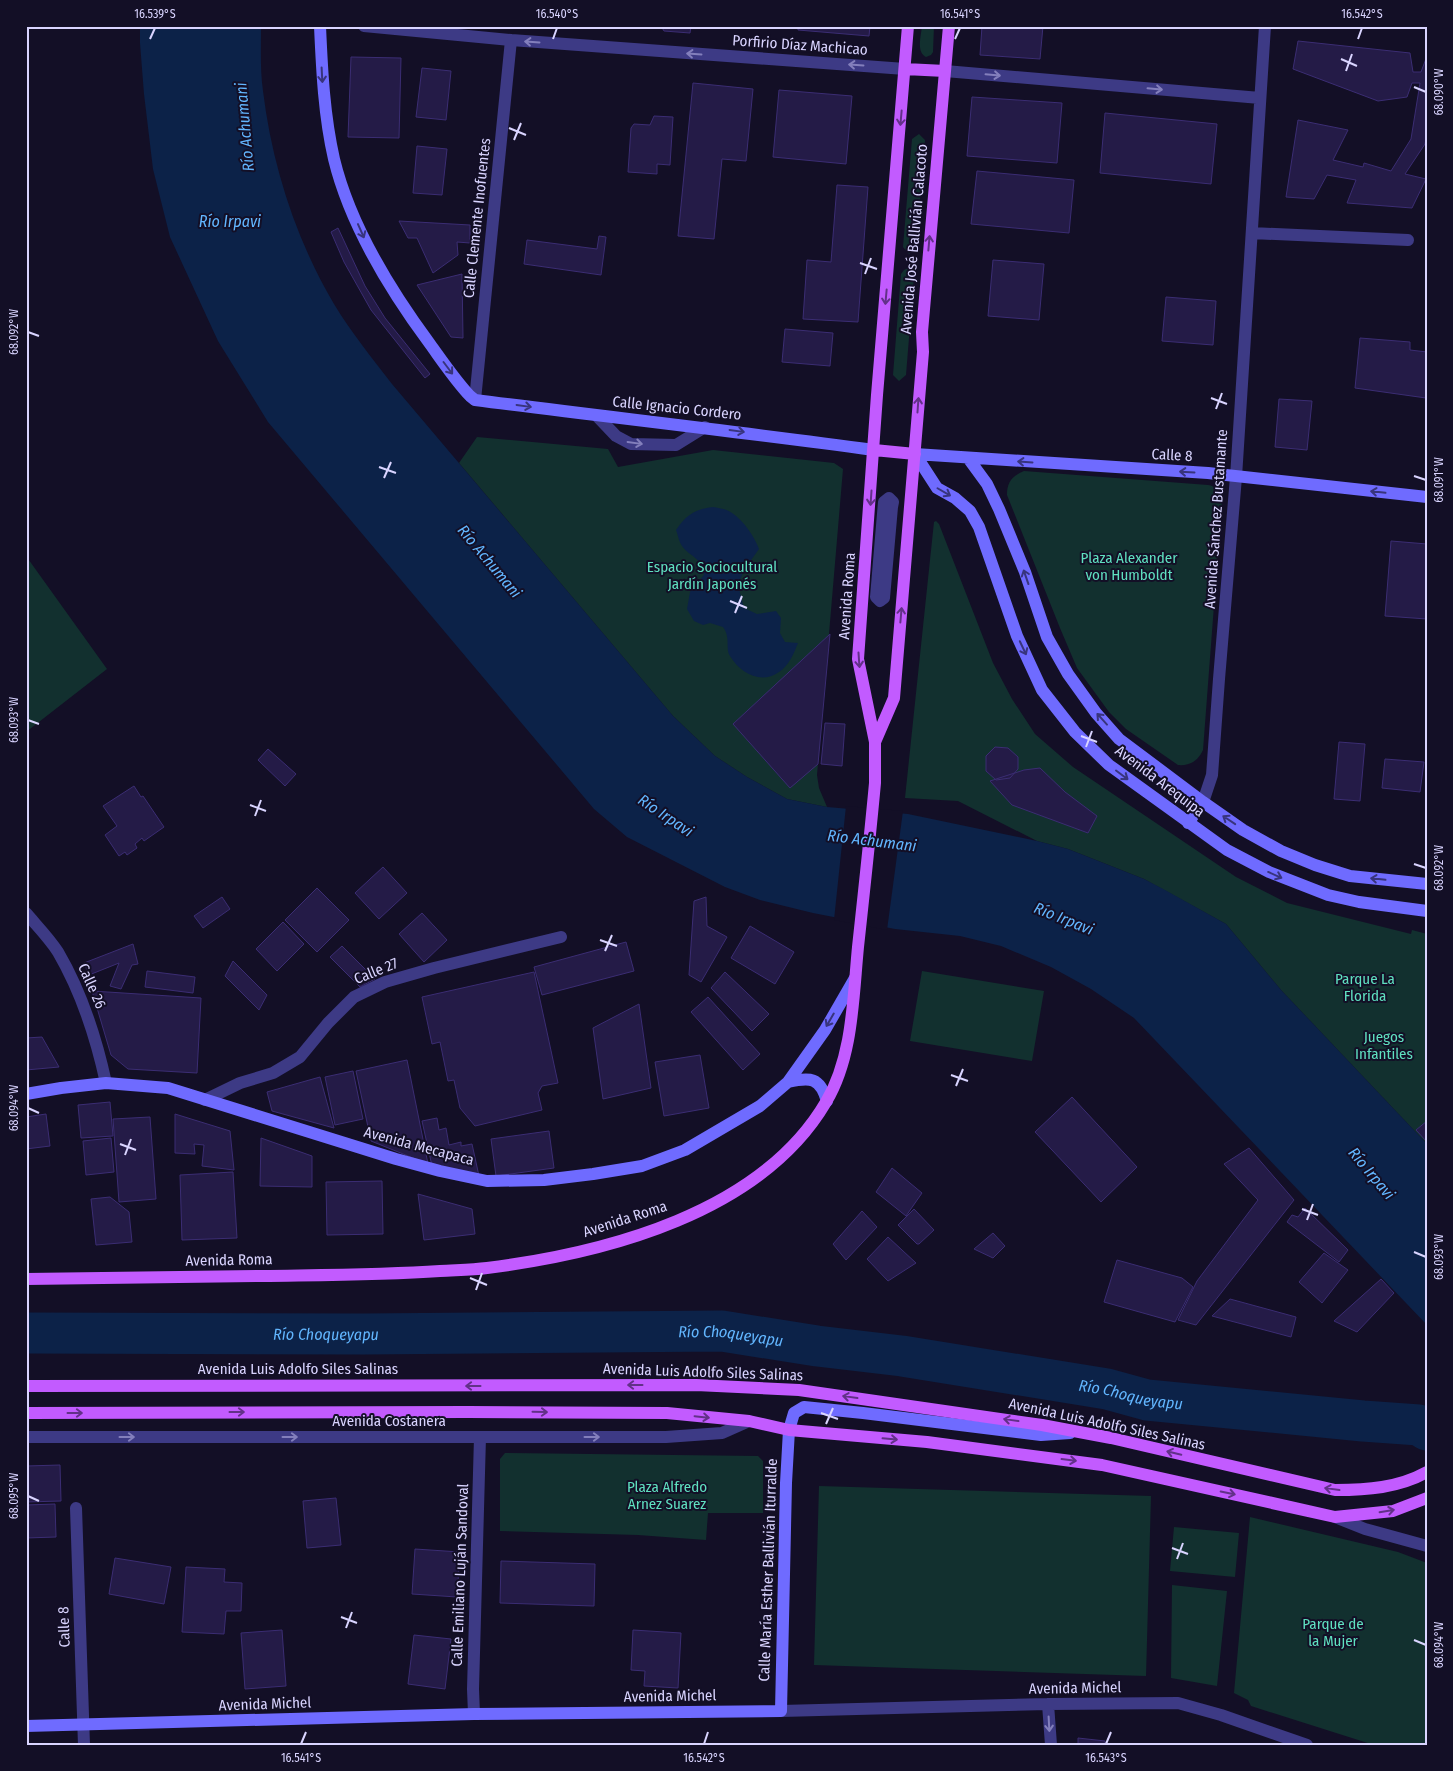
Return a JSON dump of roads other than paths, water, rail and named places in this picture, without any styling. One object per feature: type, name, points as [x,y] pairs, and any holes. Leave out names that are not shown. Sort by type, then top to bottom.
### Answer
[{"type":"main road","points":[[320,26],[328,126],[335,161],[345,195],[365,240],[399,302],[462,387],[475,400]]},
{"type":"main road","name":"Avenida José Ballivián Calacoto","points":[[874,450],[908,26]]},
{"type":"main road","name":"Avenida José Ballivián Calacoto","points":[[915,454],[923,352],[922,332],[948,26]]},
{"type":"main road","points":[[905,69],[945,72]]},
{"type":"main road","name":"Calle Ignacio Cordero","points":[[475,400],[597,416],[705,427],[874,450]]},
{"type":"main road","points":[[874,450],[915,454]]},
{"type":"main road","name":"Avenida Roma","points":[[26,1279],[392,1274],[485,1268],[558,1256],[658,1228],[711,1205],[750,1182],[781,1156],[807,1130],[827,1101],[847,1049],[875,783],[875,742],[858,659],[874,450]]},
{"type":"main road","name":"Avenida Roma","points":[[875,742],[894,698],[915,454]]},
{"type":"main road","name":"Calle 8","points":[[915,454],[1208,473],[1427,497]]},
{"type":"main road","name":"Avenida Arequipa","points":[[915,454],[936,488],[956,498],[970,511],[979,527],[1017,636],[1042,690],[1075,732],[1109,765],[1188,823],[1236,854],[1269,872],[1298,885],[1328,895],[1359,902],[1427,911]]},
{"type":"main road","name":"Avenida Arequipa","points":[[968,458],[987,484],[1013,543],[1047,637],[1068,674],[1096,713],[1120,739],[1243,830],[1281,851],[1315,865],[1350,876],[1427,884]]},
{"type":"main road","points":[[1188,823],[1203,802]]},
{"type":"main road","name":"Avenida Mecapaca","points":[[26,1094],[106,1083],[168,1088],[440,1171],[487,1181],[544,1180],[642,1166],[686,1150],[760,1106],[788,1082],[825,1030],[855,978]]},
{"type":"main road","points":[[788,1082],[803,1078],[816,1080],[824,1089],[827,1101]]},
{"type":"main road","name":"Avenida Luis Adolfo Siles Salinas","points":[[26,1386],[696,1385],[798,1390],[1042,1425],[1111,1438],[1335,1490],[1367,1490],[1393,1485],[1414,1479],[1427,1472]]},
{"type":"main road","points":[[789,1430],[794,1413],[804,1407],[1040,1434],[1076,1432]]},
{"type":"main road","points":[[26,1413],[657,1413],[748,1422],[789,1430],[920,1442],[1102,1465],[1335,1517],[1393,1511],[1427,1498]]},
{"type":"main road","name":"Calle María Esther Ballivián Iturralde","points":[[781,1711],[789,1430]]},
{"type":"main road","name":"Avenida Michel","points":[[26,1726],[474,1714],[781,1711]]},
{"type":"street","name":"Porfirio Díaz Machicao","points":[[364,26],[511,40],[905,69]]},
{"type":"street","name":"Avenida Sánchez Bustamante","points":[[1203,802],[1212,775],[1236,477],[1265,26]]},
{"type":"street","name":"Calle Clemente Inofuentes","points":[[475,400],[511,40]]},
{"type":"street","points":[[945,72],[1260,98]]},
{"type":"street","points":[[1252,234],[1408,240]]},
{"type":"street","points":[[597,416],[616,436],[630,444],[676,445],[705,427]]},
{"type":"street","points":[[889,498],[893,502],[884,598],[880,601],[876,597],[884,502],[889,498]]},
{"type":"street","name":"Calle 26","points":[[26,913],[57,951],[80,996],[97,1042],[106,1083]]},
{"type":"street","name":"Calle 27","points":[[205,1100],[240,1083],[273,1073],[300,1057],[354,997],[385,982],[561,937]]},
{"type":"street","name":"Avenida Costanera","points":[[26,1437],[666,1437],[722,1433],[748,1422]]},
{"type":"street","name":"Calle Emiliano Luján Sandoval","points":[[474,1714],[473,1689],[480,1437]]},
{"type":"street","name":"Calle 8","points":[[76,1508],[84,1745]]},
{"type":"street","points":[[1335,1517],[1365,1529],[1427,1546]]},
{"type":"street","name":"Avenida Michel","points":[[781,1711],[1048,1704],[1178,1703],[1221,1715],[1307,1745]]},
{"type":"street","points":[[1048,1704],[1051,1745]]},
{"type":"water","name":"Río Irpavi","points":[[140,26],[261,26],[263,91],[279,174],[308,254],[334,304],[392,384],[673,716],[715,756],[747,777],[787,799],[827,807],[908,814],[1068,849],[1144,879],[1226,924],[1281,990],[1427,1144],[1427,1325],[1134,1018],[1091,989],[1051,967],[1001,946],[960,936],[895,929],[813,913],[760,900],[725,887],[627,837],[594,809],[268,422],[218,341],[170,237],[153,169],[144,94]]},
{"type":"water","points":[[713,507],[728,511],[741,520],[759,549],[744,570],[738,585],[744,608],[757,614],[776,611],[781,618],[780,633],[785,642],[798,643],[786,666],[772,676],[758,677],[739,668],[730,656],[727,635],[723,627],[710,623],[703,625],[694,621],[687,609],[690,592],[704,575],[701,564],[685,550],[676,530],[683,520],[691,514],[701,509]]},
{"type":"waterway","name":"Río Choqueyapu","points":[[26,1333],[364,1334],[722,1331],[817,1346],[902,1356],[1107,1389],[1147,1400],[1419,1425],[1427,1430]]},
{"type":"water label","name":"Río Achumani","points":[[244,127]]},
{"type":"water label","name":"Río Achumani","points":[[490,561]]},
{"type":"water label","name":"Río Achumani","points":[[872,840]]},
{"type":"park label","name":"Plaza Alexander von Humboldt","points":[[1129,566]]},
{"type":"park label","name":"Espacio Sociocultural Jardín Japonés","points":[[712,576]]},
{"type":"park label","name":"Parque La Florida","points":[[1365,988]]},
{"type":"park label","name":"Juegos Infantiles","points":[[1384,1046]]},
{"type":"park label","name":"Plaza Alfredo Arnez Suarez","points":[[667,1496]]},
{"type":"park label","name":"Parque de la Mujer","points":[[1333,1632]]}]
